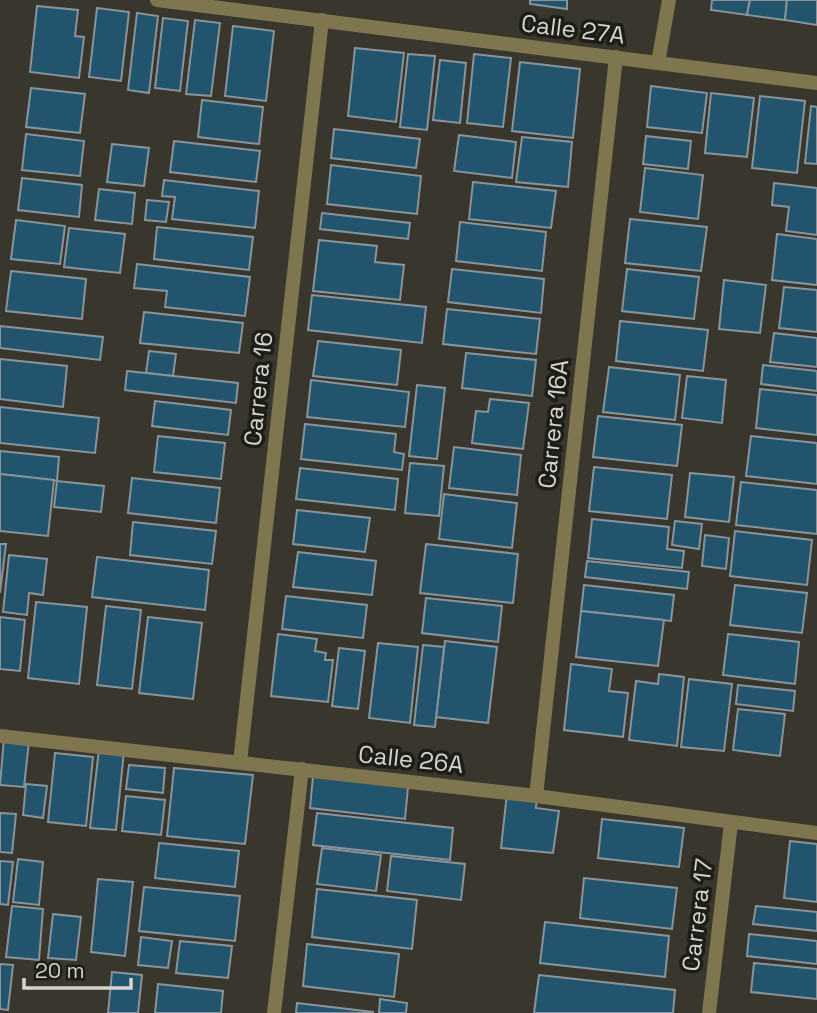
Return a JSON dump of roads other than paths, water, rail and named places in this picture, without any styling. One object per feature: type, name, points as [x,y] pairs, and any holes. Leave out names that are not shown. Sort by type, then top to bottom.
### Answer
[{"type":"street","name":"Calle 27A","points":[[157,0],[817,83]]},
{"type":"street","points":[[658,63],[669,0]]},
{"type":"street","name":"Carrera 16","points":[[240,762],[322,20]]},
{"type":"street","name":"Carrera 16A","points":[[536,796],[616,57]]},
{"type":"street","name":"Calle 26A","points":[[0,736],[536,796],[817,833]]},
{"type":"street","points":[[274,1013],[302,769]]},
{"type":"street","name":"Carrera 17","points":[[709,1013],[731,823]]}]
